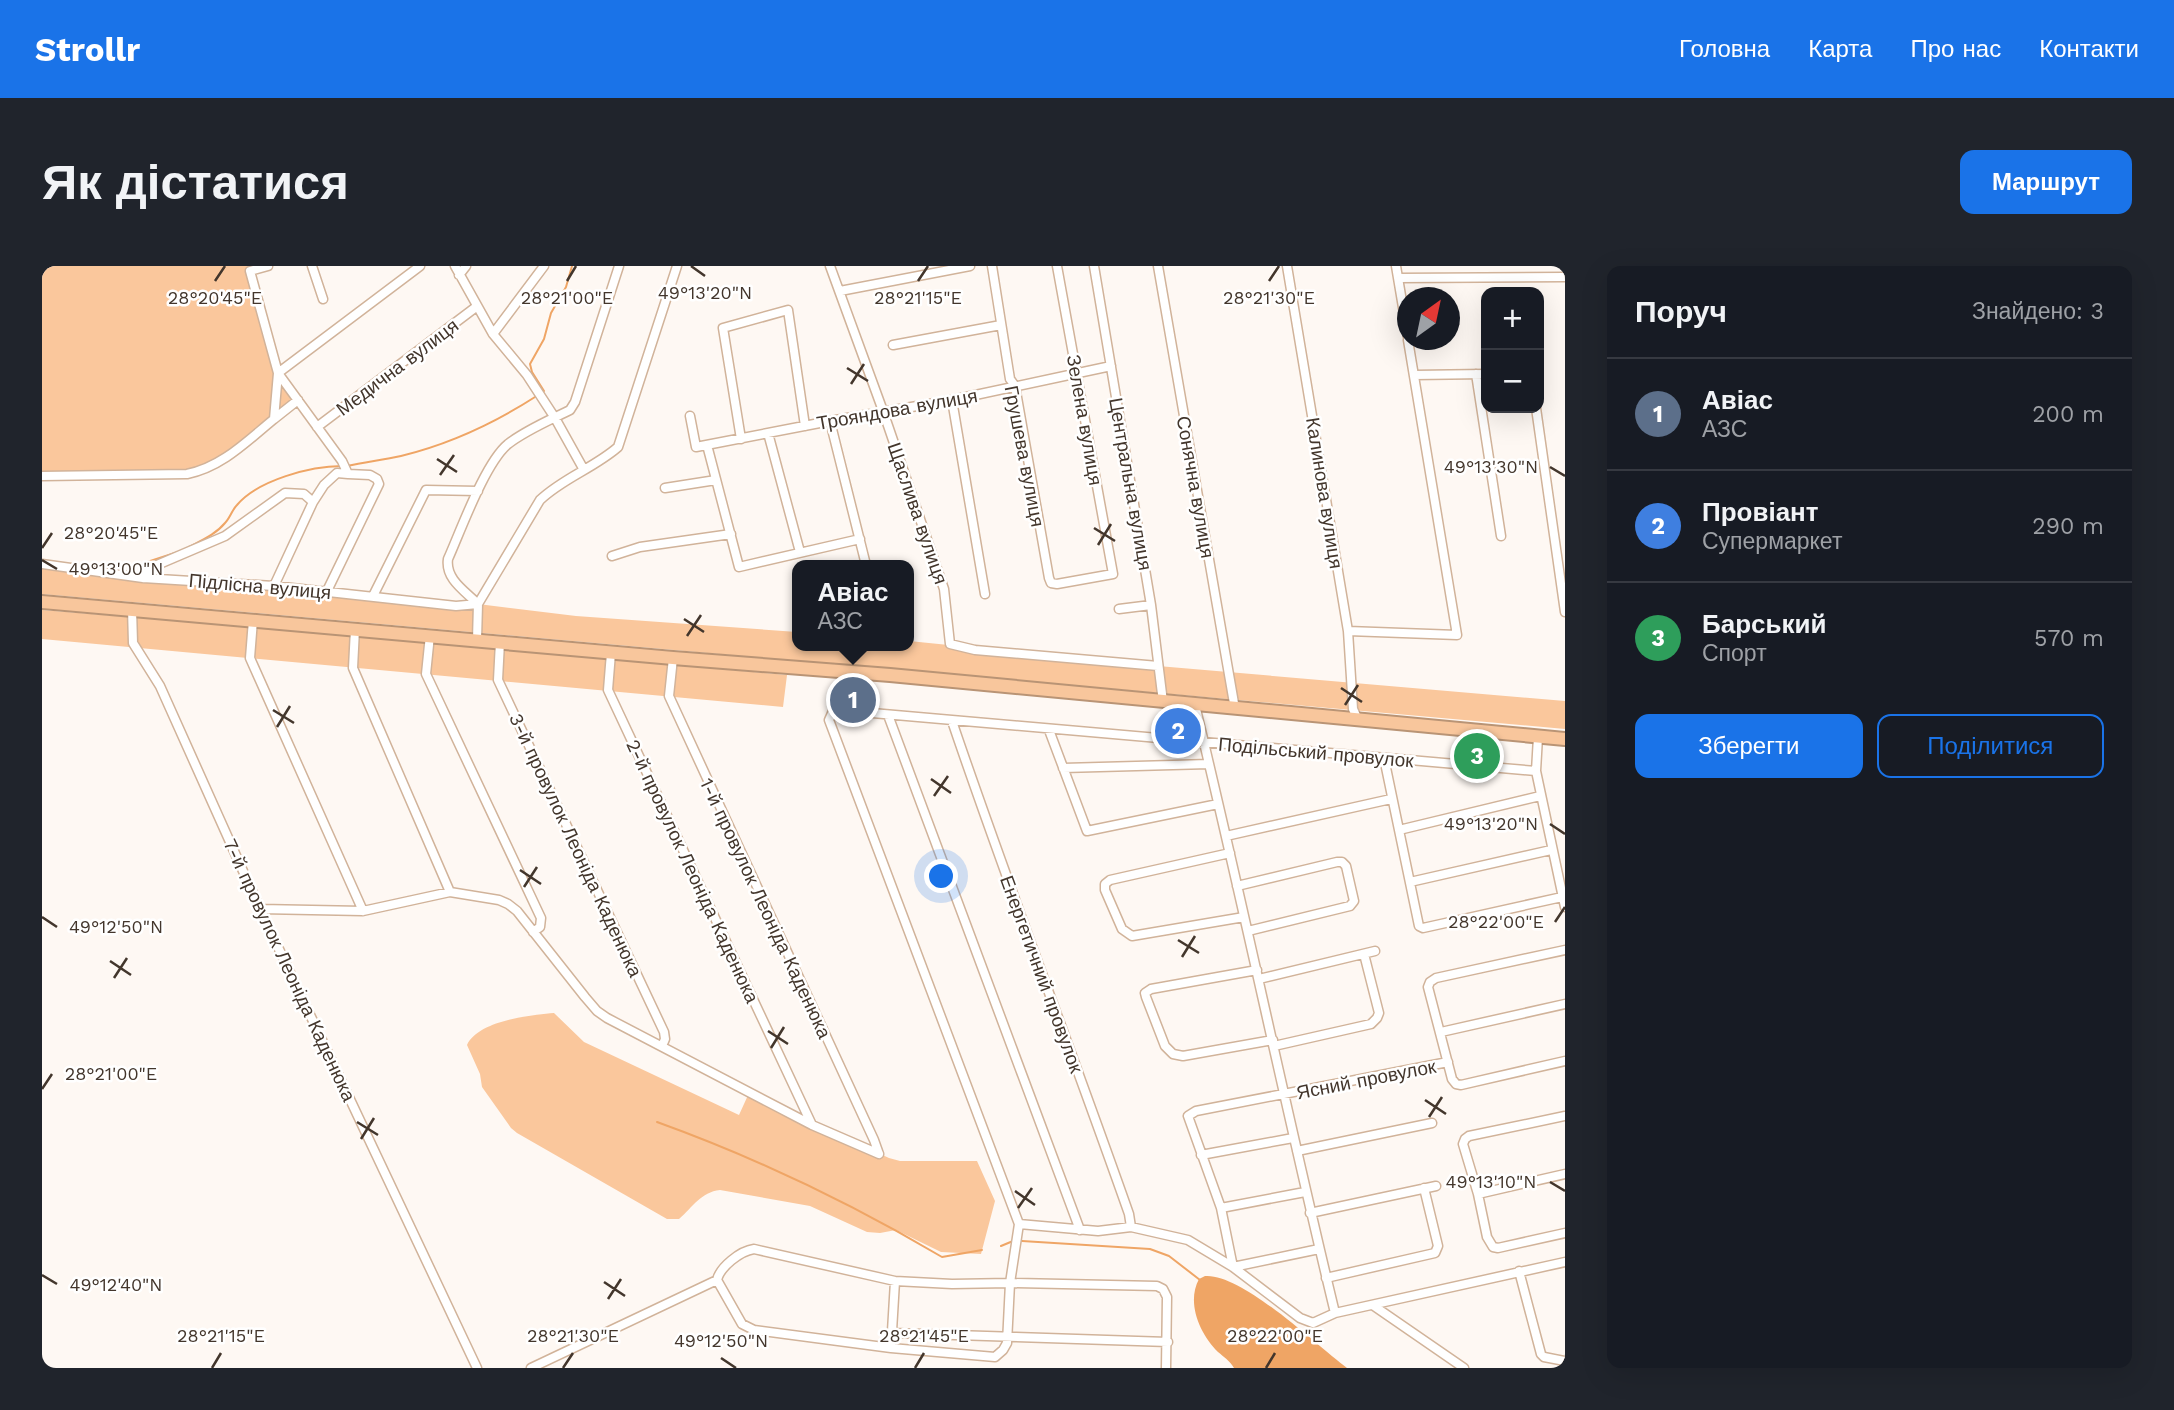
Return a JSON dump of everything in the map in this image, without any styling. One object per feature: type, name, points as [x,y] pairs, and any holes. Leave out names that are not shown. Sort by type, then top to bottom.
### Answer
[{"type":"highway","points":[[42,602],[890,675],[1565,739]]},
{"type":"street","points":[[268,266],[250,271],[278,373],[274,419]]},
{"type":"street","points":[[312,266],[323,299]]},
{"type":"street","points":[[278,373],[420,266]]},
{"type":"street","points":[[457,270],[466,266]]},
{"type":"street","points":[[493,334],[544,266]]},
{"type":"street","points":[[478,604],[449,575],[446,569],[448,559],[478,491],[506,445],[570,410],[575,402],[618,266]]},
{"type":"street","points":[[477,639],[478,604],[540,500],[552,489],[604,459],[618,447],[677,266]]},
{"type":"street","name":"Щаслива вулиця","points":[[830,266],[944,589],[950,644],[975,650],[1158,666]]},
{"type":"street","points":[[840,291],[970,266]]},
{"type":"street","name":"Грушева вулиця","points":[[992,266],[1010,379],[1015,386],[1048,578],[1057,584],[1113,573]]},
{"type":"street","name":"Зелена вулиця","points":[[1057,266],[1113,573]]},
{"type":"street","name":"Центральна вулиця","points":[[1094,266],[1151,605],[1163,702]]},
{"type":"street","name":"Сонячна вулиця","points":[[1158,266],[1235,709]]},
{"type":"street","name":"Калинова вулиця","points":[[1287,266],[1348,631],[1353,709],[1357,720]]},
{"type":"street","points":[[1395,266],[1400,287]]},
{"type":"street","name":"Медична вулиця","points":[[457,270],[493,334],[527,375],[584,470]]},
{"type":"street","points":[[1398,278],[1565,277]]},
{"type":"street","name":"Медична вулиця","points":[[317,427],[477,307]]},
{"type":"street","name":"Трояндова вулиця","points":[[741,439],[723,328],[788,310],[805,426]]},
{"type":"street","points":[[893,345],[1001,325]]},
{"type":"street","points":[[1348,631],[1457,635],[1410,350]]},
{"type":"street","name":"Трояндова вулиця","points":[[707,445],[952,400],[1111,366]]},
{"type":"street","points":[[278,373],[342,461],[348,474]]},
{"type":"street","points":[[1476,374],[1501,536]]},
{"type":"street","points":[[1414,375],[1481,374]]},
{"type":"street","points":[[42,476],[187,474],[200,471],[223,460],[298,400]]},
{"type":"street","points":[[952,400],[985,594]]},
{"type":"street","points":[[1537,413],[1565,612]]},
{"type":"street","points":[[690,416],[696,447],[707,445],[739,567],[860,539]]},
{"type":"street","points":[[830,421],[865,560]]},
{"type":"street","points":[[768,433],[800,552]]},
{"type":"street","points":[[274,586],[313,502],[324,485],[337,473],[370,475],[377,479],[379,484],[327,591]]},
{"type":"street","points":[[665,488],[716,480]]},
{"type":"street","points":[[373,596],[426,490],[478,491]]},
{"type":"street","points":[[144,578],[150,568],[225,536],[285,493],[304,495],[313,502]]},
{"type":"street","points":[[612,556],[640,547],[730,534]]},
{"type":"street","name":"Підлісна вулиця","points":[[42,564],[144,578],[274,586],[456,606],[478,604]]},
{"type":"street","points":[[1119,609],[1151,605]]},
{"type":"street","name":"7-й провулок Леоніда Каденюка","points":[[132,609],[133,643],[160,686],[260,909],[477,1368]]},
{"type":"street","points":[[253,620],[250,658],[363,911]]},
{"type":"street","points":[[355,629],[352,668],[450,892]]},
{"type":"street","points":[[430,635],[426,674],[541,918],[540,927],[533,932]]},
{"type":"street","name":"3-й провулок Леоніда Каденюка","points":[[500,642],[498,680],[664,1032],[662,1046]]},
{"type":"street","name":"2-й провулок Леоніда Каденюка","points":[[611,653],[608,690],[812,1125]]},
{"type":"street","name":"1-й провулок Леоніда Каденюка","points":[[673,658],[669,696],[803,983],[879,1154],[812,1125]]},
{"type":"street","points":[[1195,705],[1335,1313]]},
{"type":"street","name":"Подільський провулок","points":[[1020,1224],[829,720],[831,713],[838,710],[1536,771]]},
{"type":"street","points":[[887,715],[1080,1230]]},
{"type":"street","name":"Енергетичний провулок","points":[[952,721],[1003,871],[1068,1040],[1129,1214],[1131,1227]]},
{"type":"street","points":[[1049,730],[1087,831],[1218,804]]},
{"type":"street","points":[[1538,737],[1536,771],[1551,850],[1561,872],[1565,907]]},
{"type":"street","points":[[1384,758],[1419,926],[1423,928],[1562,897]]},
{"type":"street","points":[[1063,768],[1209,764]]},
{"type":"street","points":[[1399,830],[1540,796]]},
{"type":"street","points":[[1226,836],[1391,799]]},
{"type":"street","points":[[1410,882],[1551,850]]},
{"type":"street","points":[[1230,853],[1110,880],[1105,884],[1105,890],[1122,929],[1132,936],[1244,917]]},
{"type":"street","points":[[1237,886],[1336,862],[1342,862],[1346,866],[1354,901],[1350,906],[1248,931]]},
{"type":"street","points":[[260,909],[363,911],[450,892],[499,900],[517,911],[597,1011],[812,1125]]},
{"type":"street","points":[[1565,950],[1432,979],[1429,987],[1453,1082],[1461,1085],[1565,1061]]},
{"type":"street","points":[[1364,954],[1378,1013],[1371,1024],[1274,1043],[1183,1056],[1173,1054],[1165,1046],[1145,993],[1151,989],[1258,975],[1375,951]]},
{"type":"street","points":[[1441,1032],[1565,1004]]},
{"type":"street","name":"Ясний провулок","points":[[1201,1155],[1188,1121],[1191,1113],[1448,1062]]},
{"type":"street","points":[[1565,1115],[1465,1139],[1463,1144],[1487,1237],[1493,1247],[1565,1233]]},
{"type":"street","points":[[1297,1151],[1432,1123]]},
{"type":"street","points":[[1233,1267],[1221,1208],[1201,1155],[1293,1138]]},
{"type":"street","points":[[1478,1194],[1565,1174]]},
{"type":"street","points":[[1310,1213],[1436,1186]]},
{"type":"street","points":[[1326,1278],[1435,1252],[1438,1246],[1424,1188]]},
{"type":"street","points":[[1221,1208],[1306,1192]]},
{"type":"street","points":[[717,1280],[747,1329],[891,1348],[995,1357],[1003,1350],[1008,1336],[1010,1283],[1020,1224],[1106,1231],[1131,1227],[1188,1240],[1233,1267],[1306,1321],[1313,1323],[1335,1313],[1565,1262]]},
{"type":"street","points":[[531,1368],[717,1280],[720,1272],[742,1253],[754,1249],[895,1281],[1157,1286],[1163,1289],[1167,1297],[1166,1368]]},
{"type":"street","points":[[1233,1267],[1319,1249]]},
{"type":"street","points":[[1519,1271],[1541,1354],[1565,1361]]},
{"type":"street","points":[[891,1348],[895,1281]]},
{"type":"street","points":[[1374,1306],[1464,1368]]},
{"type":"street","points":[[892,1333],[1168,1342]]},
{"type":"shaded area","points":[[42,266],[268,266],[251,271],[278,373],[298,400],[199,472],[42,476]]},
{"type":"shaded area","points":[[42,564],[478,604],[576,616],[792,632],[792,651],[914,651],[914,642],[1158,666],[1565,701],[1565,729],[42,594]]},
{"type":"shaded area","points":[[42,610],[354,635],[787,675],[783,707],[42,639]]},
{"type":"shaded area","points":[[554,1013],[584,1042],[739,1115],[749,1093],[889,1158],[900,1161],[977,1161],[995,1201],[981,1254],[941,1252],[896,1230],[867,1232],[810,1206],[720,1190],[702,1197],[679,1219],[667,1219],[517,1133],[482,1087],[480,1074],[467,1045],[473,1037],[482,1030],[505,1021]]},
{"type":"shaded area","points":[[1205,1276],[1220,1278],[1258,1298],[1347,1368],[1234,1368],[1211,1345],[1197,1318],[1195,1288],[1199,1279]]},
{"type":"waterway","points":[[544,391],[530,364],[544,339],[551,313],[566,287],[572,266]]},
{"type":"waterway","points":[[347,466],[437,446],[487,424],[535,397]]},
{"type":"waterway","points":[[189,547],[217,530],[227,521],[237,505],[258,488],[301,472],[342,466]]},
{"type":"waterway","points":[[107,567],[141,564],[181,551]]},
{"type":"waterway","points":[[657,1122],[803,1183],[942,1257],[982,1250]]},
{"type":"waterway","points":[[1001,1246],[1013,1241]]},
{"type":"waterway","points":[[1022,1241],[1150,1249],[1169,1256],[1200,1280]]},
{"type":"place","name":"Авіас","points":[[853,700]]},
{"type":"place","name":"Провіант","points":[[1178,731]]},
{"type":"place","name":"Барський","points":[[1477,756]]}]
